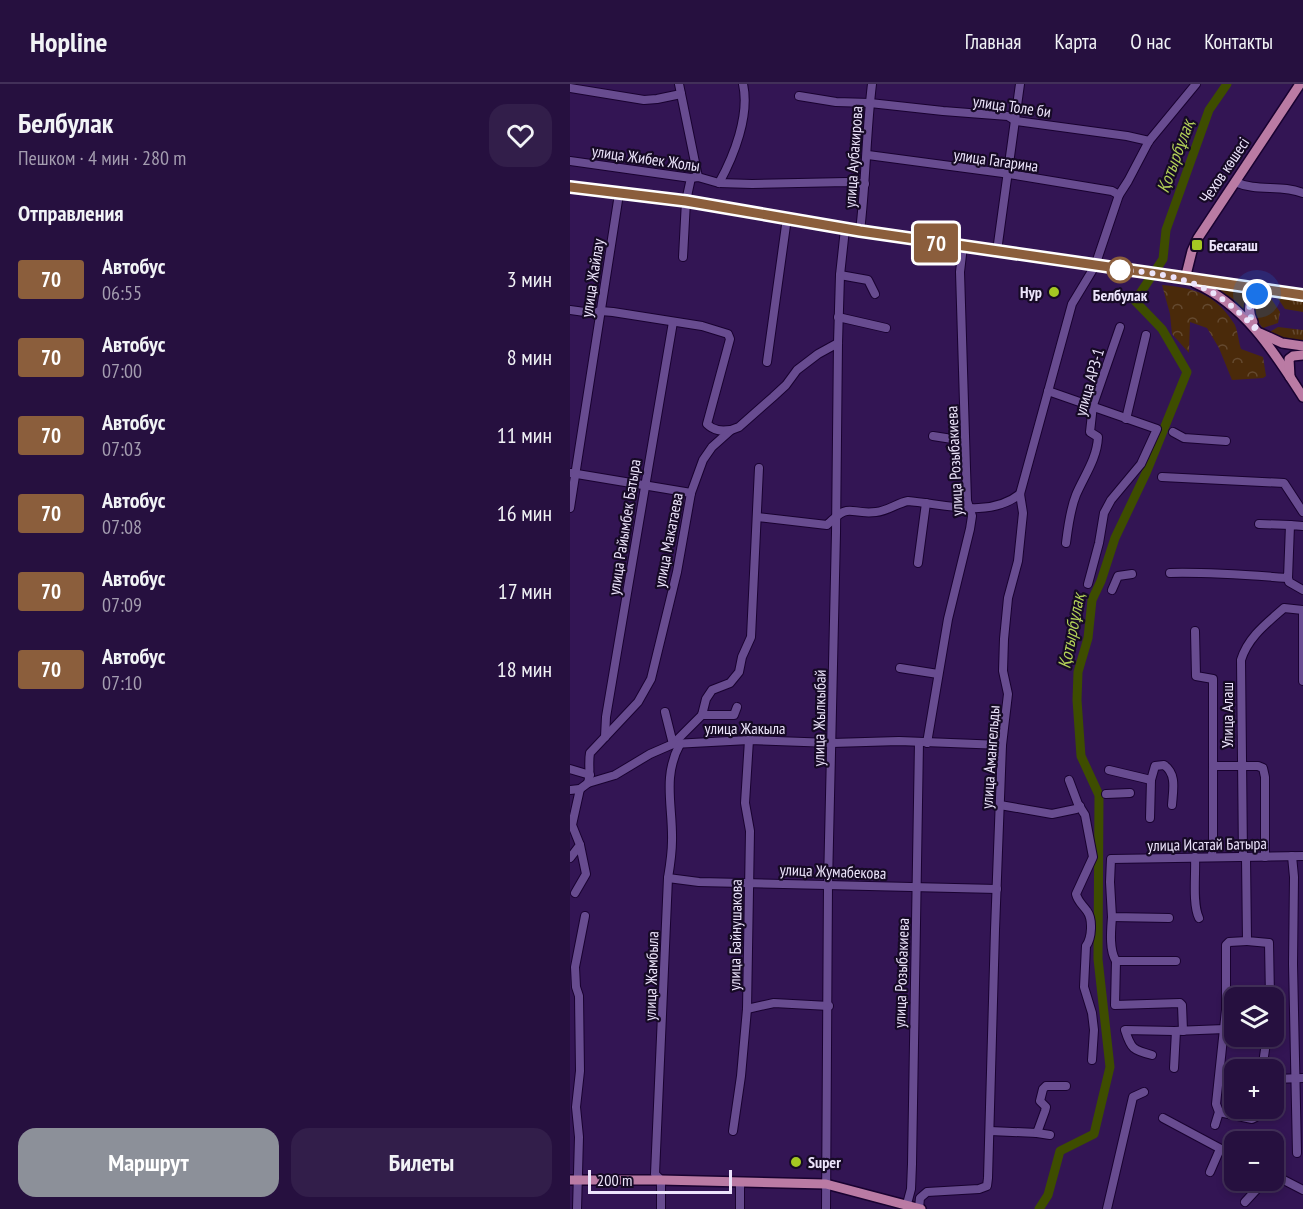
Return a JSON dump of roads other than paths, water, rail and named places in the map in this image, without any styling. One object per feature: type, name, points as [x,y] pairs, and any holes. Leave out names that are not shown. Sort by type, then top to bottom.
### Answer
[{"type":"main road","name":"Чехов көшесі","points":[[1189,279],[1192,250],[1234,182],[1300,84]]},
{"type":"main road","points":[[570,187],[686,201],[845,229],[1303,295]]},
{"type":"main road","points":[[1189,279],[1229,302],[1258,332],[1303,397]]},
{"type":"main road","points":[[1268,290],[1254,296],[1249,306],[1251,318],[1258,332],[1282,343],[1303,346]]},
{"type":"main road","points":[[1290,377],[1289,360],[1293,356],[1303,355]]},
{"type":"main road","points":[[573,1180],[826,1185],[920,1209]]},
{"type":"street","points":[[679,84],[694,177],[686,201],[682,257]]},
{"type":"street","points":[[721,179],[745,116],[743,84]]},
{"type":"street","name":"улица Аубакирова","points":[[860,231],[866,184],[873,84]]},
{"type":"street","points":[[997,251],[1020,84]]},
{"type":"street","name":"улица Амангельды","points":[[920,1209],[920,1198],[927,1192],[979,1189],[987,1185],[1002,745],[1008,694],[1003,671],[1004,639],[1008,598],[1018,561],[1023,513],[1020,494],[1072,304],[1095,266],[1119,195],[1149,141],[1196,84]]},
{"type":"street","points":[[570,88],[644,100],[681,94]]},
{"type":"street","name":"улица Толе би","points":[[799,96],[836,102],[1008,116],[1016,121],[1149,141]]},
{"type":"street","name":"улица Гагарина","points":[[868,155],[1112,191],[1119,195]]},
{"type":"street","name":"улица Жибек Жолы","points":[[570,161],[694,177],[866,184]]},
{"type":"street","points":[[1234,182],[1260,189],[1290,189],[1303,193]]},
{"type":"street","name":"улица Жайлау","points":[[570,508],[572,473],[619,194]]},
{"type":"street","points":[[767,362],[786,218]]},
{"type":"street","name":"улица Жылкыбай","points":[[826,1209],[828,884],[836,533],[838,317],[845,229]]},
{"type":"street","name":"улица Розыбакиева","points":[[907,1204],[911,1189],[912,1164],[917,888],[923,742],[948,619],[970,529],[971,509],[967,501],[960,272],[963,246]]},
{"type":"street","points":[[840,275],[868,280],[875,294]]},
{"type":"street","points":[[570,310],[592,313],[601,310],[702,326],[728,334],[730,339],[707,424],[721,431],[731,430]]},
{"type":"street","points":[[838,317],[886,328]]},
{"type":"street","name":"улица Райымбек Батыра","points":[[605,738],[644,485],[673,322]]},
{"type":"street","name":"улица АРЗ-1","points":[[1066,543],[1075,498],[1090,468],[1098,442],[1098,437],[1090,432],[1093,405],[1120,327]]},
{"type":"street","points":[[1126,419],[1146,335]]},
{"type":"street","name":"улица Макатаева","points":[[589,779],[590,753],[638,702],[651,679],[677,572],[691,493],[703,460],[712,447],[731,430],[739,427],[786,385],[797,370],[818,354],[838,343]]},
{"type":"street","points":[[1048,391],[1156,429],[1141,464],[1111,500],[1104,513],[1088,584]]},
{"type":"street","points":[[1173,432],[1184,438],[1226,441]]},
{"type":"street","points":[[933,436],[965,441]]},
{"type":"street","points":[[665,712],[669,734],[677,744],[702,715],[706,699],[712,690],[730,683],[739,672],[742,657],[751,638],[759,468]]},
{"type":"street","points":[[572,473],[691,493]]},
{"type":"street","points":[[1162,477],[1284,483],[1303,512]]},
{"type":"street","points":[[827,525],[845,510],[874,513],[908,501],[971,509],[1012,500],[1020,494]]},
{"type":"street","points":[[918,562],[926,502]]},
{"type":"street","points":[[757,517],[827,525],[836,533]]},
{"type":"street","points":[[1259,524],[1303,526]]},
{"type":"street","points":[[1290,525],[1288,578],[1289,582],[1303,590]]},
{"type":"street","points":[[1170,573],[1263,575],[1288,578]]},
{"type":"street","points":[[1112,590],[1118,576],[1132,574]]},
{"type":"street","name":"Улица Алаш","points":[[1247,941],[1241,766],[1241,660],[1244,649],[1258,630],[1284,608],[1303,610]]},
{"type":"street","points":[[1303,610],[1303,681]]},
{"type":"street","points":[[1195,631],[1196,676],[1213,679],[1212,856]]},
{"type":"street","points":[[900,668],[938,674]]},
{"type":"street","points":[[702,715],[734,716],[737,707]]},
{"type":"street","name":"улица Жакыла","points":[[570,790],[579,789],[589,779],[615,775],[650,754],[677,744],[749,740],[1002,745]]},
{"type":"street","name":"улица Байнушакова","points":[[733,1131],[747,1009],[750,831],[746,803],[749,740]]},
{"type":"street","name":"улица Жамбыла","points":[[661,1209],[662,1180],[655,1174],[668,878],[672,841],[669,796],[671,765],[677,744]]},
{"type":"street","points":[[1150,818],[1151,780],[1155,766],[1164,765],[1169,769],[1173,778],[1172,805]]},
{"type":"street","points":[[1213,766],[1263,768],[1265,857]]},
{"type":"street","points":[[570,769],[589,779]]},
{"type":"street","points":[[1109,770],[1151,780]]},
{"type":"street","points":[[1069,780],[1085,815],[1093,857],[1076,894],[1080,904],[1089,913],[1090,941],[1086,946],[1084,987],[1092,1013],[1094,1030],[1092,1060]]},
{"type":"street","points":[[575,893],[586,874],[580,845],[572,825],[579,789]]},
{"type":"street","points":[[1106,794],[1130,793]]},
{"type":"street","points":[[1000,805],[1052,814],[1080,806]]},
{"type":"street","points":[[570,858],[580,845]]},
{"type":"street","points":[[1292,856],[1294,877],[1293,964],[1300,1078],[1298,1153]]},
{"type":"street","name":"улица Исатай Батыра","points":[[1112,917],[1111,859],[1303,856]]},
{"type":"street","points":[[1195,857],[1199,918]]},
{"type":"street","name":"улица Жумабекова","points":[[668,878],[699,882],[997,889]]},
{"type":"street","points":[[577,1209],[573,1180],[579,1137],[576,1107],[580,1071],[579,996],[575,967],[585,916]]},
{"type":"street","points":[[1169,918],[1112,917],[1112,946],[1116,961],[1115,1005],[1180,1003],[1182,1005],[1174,1068]]},
{"type":"street","points":[[1226,987],[1226,945],[1229,942],[1247,941],[1269,943],[1270,987]]},
{"type":"street","points":[[1116,961],[1176,961]]},
{"type":"street","points":[[747,1009],[774,1004],[828,1006]]},
{"type":"street","points":[[1152,1054],[1134,1050],[1125,1030],[1224,1029]]},
{"type":"street","points":[[1215,1125],[1219,1112],[1216,1104],[1224,1037]]},
{"type":"street","points":[[1284,1079],[1300,1078]]},
{"type":"street","points":[[1037,1133],[1046,1111],[1046,1107],[1040,1101],[1043,1089],[1046,1086],[1066,1086]]},
{"type":"street","points":[[1107,1209],[1133,1097],[1144,1092]]},
{"type":"street","points":[[1219,1112],[1224,1113]]},
{"type":"street","points":[[1163,1118],[1224,1151]]},
{"type":"street","points":[[990,1131],[1050,1134]]},
{"type":"street","points":[[1210,1172],[1220,1149]]},
{"type":"street","points":[[1284,1180],[1303,1190]]},
{"type":"street","points":[[740,1182],[740,1209]]},
{"type":"street","points":[[1245,1202],[1255,1191]]},
{"type":"waterway","name":"Қотырбұлақ","points":[[1039,1209],[1048,1195],[1060,1151],[1094,1134],[1110,1067],[1098,959],[1099,795],[1081,756],[1077,700],[1078,672],[1088,638],[1092,600],[1101,581],[1115,538],[1146,473],[1187,372],[1162,329],[1135,301],[1163,259],[1166,230],[1209,110],[1227,84]]},
{"type":"place","name":"Бесағаш","points":[[1197,245]]},
{"type":"place","name":"Белбулак","points":[[1120,270]]},
{"type":"place","name":"Нур","points":[[1054,292]]},
{"type":"place","name":"Super","points":[[796,1162]]}]
